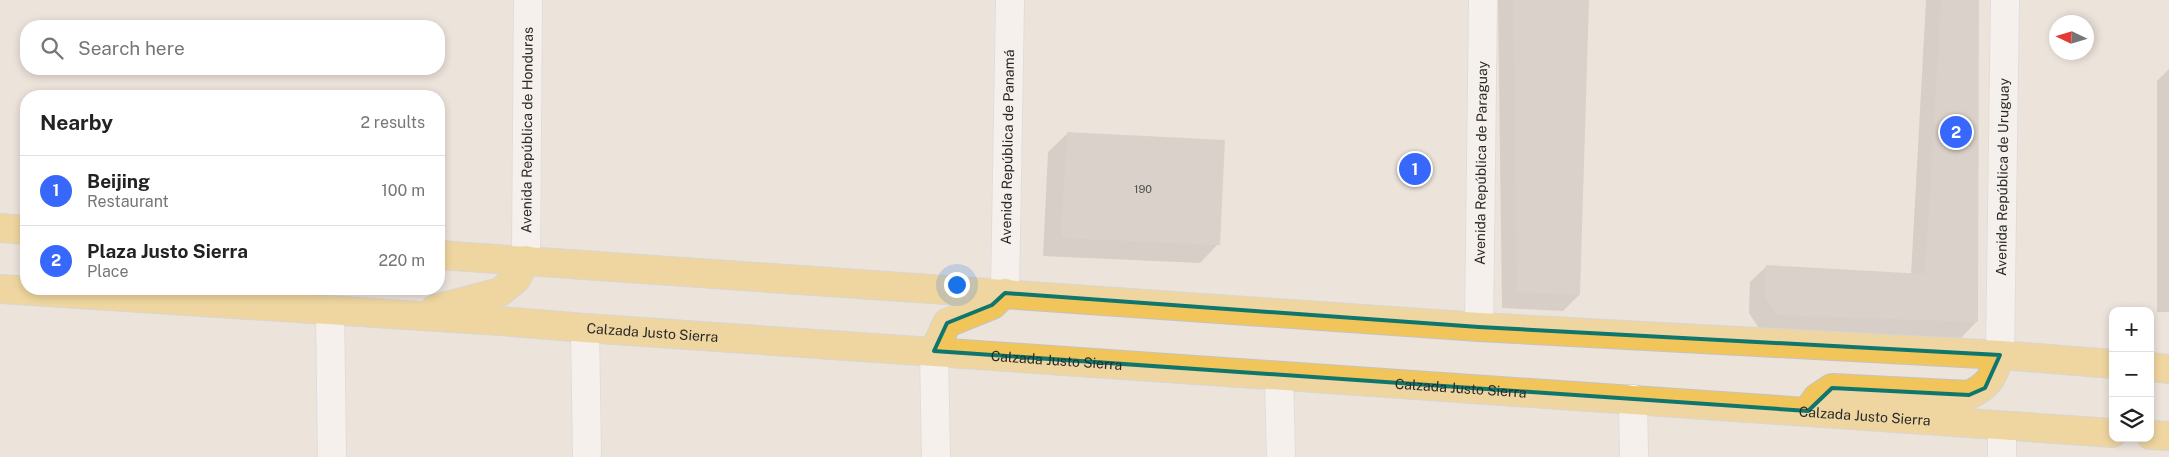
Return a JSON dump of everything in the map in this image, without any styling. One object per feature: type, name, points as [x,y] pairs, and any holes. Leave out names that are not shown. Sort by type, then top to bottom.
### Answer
[{"type":"main road","points":[[0,228],[20,230]]},
{"type":"main road","points":[[445,255],[1479,327],[2000,355],[2109,364]]},
{"type":"main road","points":[[417,315],[500,292],[516,279],[526,260]]},
{"type":"main road","name":"Calzada Justo Sierra","points":[[0,289],[20,290]]},
{"type":"main road","points":[[934,351],[947,323],[992,305],[1005,293]]},
{"type":"main road","name":"Calzada Justo Sierra","points":[[94,295],[417,315],[2002,426],[2109,432]]},
{"type":"main road","points":[[1808,411],[1817,398],[1832,388],[1969,395],[1985,388],[1994,373],[2000,355]]},
{"type":"main road","points":[[2154,367],[2169,369]]},
{"type":"main road","points":[[2154,435],[2169,436]]},
{"type":"street","name":"Avenida República de Honduras","points":[[526,260],[528,0]]},
{"type":"street","name":"Avenida República de Panamá","points":[[1005,293],[1010,0]]},
{"type":"street","name":"Avenida República de Paraguay","points":[[1479,327],[1483,0]]},
{"type":"street","name":"Avenida República de Uruguay","points":[[2000,355],[2005,0]]},
{"type":"street","points":[[330,310],[332,457]]},
{"type":"street","points":[[585,328],[587,457]]},
{"type":"street","points":[[934,351],[936,457]]},
{"type":"street","points":[[1279,376],[1281,457]]},
{"type":"street","points":[[1633,399],[1634,457]]},
{"type":"street","points":[[2002,426],[2002,457]]},
{"type":"highlighted area","points":[[1005,293],[1479,327],[2000,355],[1985,388],[1969,395],[1832,388],[1808,411],[934,351],[947,323],[992,305]]},
{"type":"building","points":[[1513,0],[1589,0],[1580,295],[1517,292]]},
{"type":"building","points":[[1941,0],[1979,0],[1978,322],[1777,315],[1765,297],[1766,265],[1925,274]]},
{"type":"building","points":[[1067,132],[1225,140],[1220,245],[1061,238]]},
{"type":"place","name":"Plaza Justo Sierra","points":[[1956,132]]},
{"type":"place","name":"Beijing","points":[[1415,169]]}]
